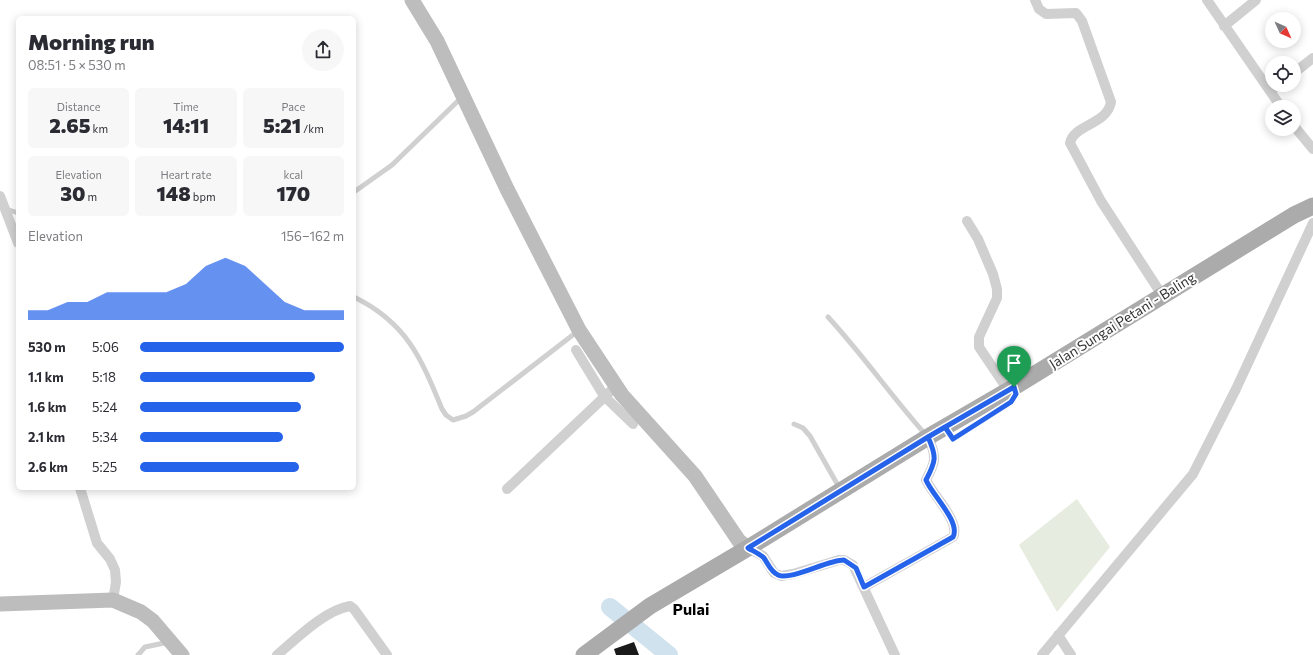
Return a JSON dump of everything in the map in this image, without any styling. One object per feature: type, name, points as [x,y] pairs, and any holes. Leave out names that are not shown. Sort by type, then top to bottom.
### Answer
[{"type":"main road","name":"Jalan Sungai Petani - Baling","points":[[1294,215],[1313,200]]},
{"type":"main road","name":"Jalan Sungai Petani - Baling","points":[[584,655],[607,636],[650,606],[748,548],[840,490],[1011,388],[1294,215],[1313,206]]},
{"type":"street","points":[[412,0],[437,41],[524,222],[579,330],[616,386],[640,417],[695,476],[739,541],[763,556],[774,573],[781,576],[793,574],[820,565],[844,560],[856,568],[896,655]]},
{"type":"street","points":[[1035,0],[1039,9],[1046,14],[1076,13],[1082,21],[1111,102],[1107,113],[1077,132],[1071,139],[1070,143],[1102,200],[1162,295]]},
{"type":"street","points":[[1207,0],[1224,26],[1265,77]]},
{"type":"street","points":[[1224,26],[1256,0]]},
{"type":"street","points":[[1301,67],[1313,58]]},
{"type":"street","points":[[1301,134],[1313,149]]},
{"type":"street","points":[[0,196],[16,237]]},
{"type":"street","points":[[967,221],[978,239],[993,274],[997,288],[997,298],[979,337],[979,347],[1011,388]]},
{"type":"street","points":[[1042,655],[1192,474],[1224,414],[1313,223]]},
{"type":"street","points":[[576,350],[604,396],[633,424]]},
{"type":"street","points":[[507,489],[616,386]]},
{"type":"street","points":[[864,587],[953,537],[955,533],[953,523],[926,480],[935,459],[935,453],[928,437]]},
{"type":"street","points":[[81,490],[97,543],[110,559],[115,570],[116,582],[113,600]]},
{"type":"street","points":[[0,604],[113,600],[141,612],[153,621],[178,651]]},
{"type":"street","points":[[277,655],[311,627],[341,607],[350,606],[354,609],[387,655]]},
{"type":"street","points":[[1058,635],[1071,655]]},
{"type":"lane","points":[[356,191],[392,165],[463,96]]},
{"type":"lane","points":[[6,209],[16,212]]},
{"type":"lane","points":[[356,298],[372,306],[410,342],[425,368],[442,410],[453,420],[473,412],[579,330]]},
{"type":"lane","points":[[828,318],[862,354],[904,410],[928,437]]},
{"type":"lane","points":[[794,424],[803,428],[810,436],[840,490]]},
{"type":"lane","points":[[138,655],[145,647],[178,651]]},
{"type":"shaded area","points":[[1077,499],[1110,547],[1057,612],[1019,545]]},
{"type":"building","points":[[634,642],[639,655],[616,655],[614,649]]},
{"type":"waterway","points":[[610,607],[669,655]]},
{"type":"district","name":"Pulai","points":[[691,608]]},
{"type":"route","points":[[1014,387],[1016,394],[1011,402],[953,439],[945,427],[928,437],[935,453],[935,459],[926,480],[928,486],[953,523],[955,533],[953,537],[864,587],[856,568],[844,560],[820,565],[786,576],[781,576],[774,573],[763,556],[748,548],[840,490],[954,421],[1014,387]]}]
